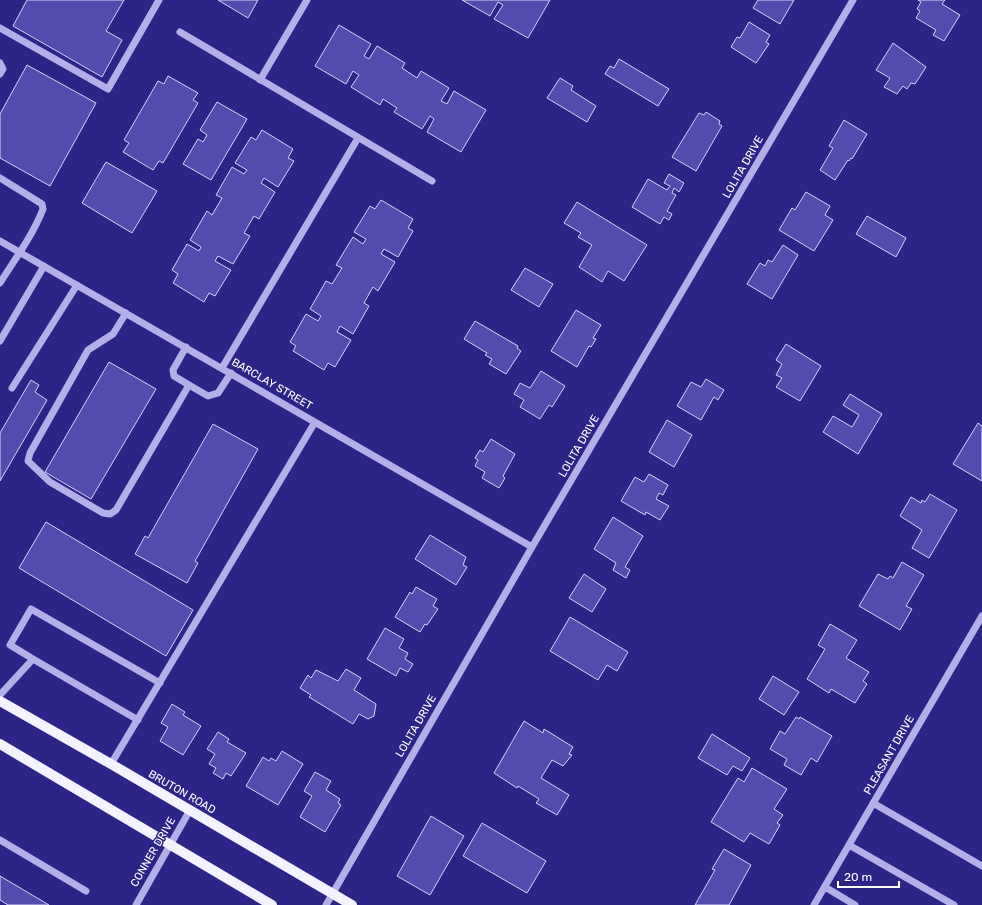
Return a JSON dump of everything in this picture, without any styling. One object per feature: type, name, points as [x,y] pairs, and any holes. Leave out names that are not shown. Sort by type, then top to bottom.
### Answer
[{"type":"main road","name":"BRUTON ROAD","points":[[0,701],[352,905]]},
{"type":"main road","points":[[0,744],[272,905]]},
{"type":"street","points":[[0,28],[108,89],[159,0]]},
{"type":"street","points":[[260,80],[307,0]]},
{"type":"street","name":"LOLITA DRIVE","points":[[326,905],[532,547],[853,0]]},
{"type":"street","points":[[180,32],[432,181]]},
{"type":"street","points":[[0,62],[3,69],[0,74]]},
{"type":"street","points":[[222,368],[358,138]]},
{"type":"street","points":[[0,178],[42,204],[43,209],[20,252],[0,283]]},
{"type":"street","name":"BARCLAY STREET","points":[[0,241],[532,547]]},
{"type":"street","points":[[0,341],[44,266]]},
{"type":"street","points":[[12,388],[77,285]]},
{"type":"street","points":[[126,313],[113,334],[88,350],[30,453],[28,461],[50,482],[103,513],[110,514],[116,510],[189,385]]},
{"type":"street","points":[[186,347],[173,370],[174,376],[208,396],[218,393],[231,373]]},
{"type":"street","points":[[111,764],[315,422]]},
{"type":"street","points":[[138,720],[10,645],[31,609],[160,683]]},
{"type":"street","name":"PLEASANT DRIVE","points":[[814,905],[982,616]]},
{"type":"street","points":[[0,695],[33,659]]},
{"type":"street","points":[[873,803],[982,866]]},
{"type":"street","name":"CONNER DRIVE","points":[[136,905],[190,810]]},
{"type":"street","points":[[0,840],[86,891]]},
{"type":"street","points":[[849,845],[954,905]]},
{"type":"street","points":[[825,887],[855,905]]},
{"type":"building","points":[[27,0],[124,0],[106,31],[122,40],[102,77],[13,26]]},
{"type":"building","points":[[218,0],[258,0],[248,18]]},
{"type":"building","points":[[462,0],[550,0],[528,38],[494,19],[503,5],[498,2],[490,16]]},
{"type":"building","points":[[758,0],[794,0],[780,24],[753,8]]},
{"type":"building","points":[[918,0],[945,0],[942,4],[960,15],[944,41],[933,35],[936,30],[916,18],[920,11],[917,9],[921,2]]},
{"type":"building","points":[[749,22],[770,35],[766,42],[769,44],[756,63],[731,47],[737,37],[740,38]]},
{"type":"building","points":[[339,25],[371,44],[364,56],[369,59],[377,46],[405,63],[402,68],[417,78],[421,71],[449,88],[441,101],[447,104],[454,91],[486,110],[461,152],[427,132],[434,119],[430,116],[422,129],[394,112],[397,108],[383,99],[380,105],[351,87],[359,75],[353,71],[346,84],[315,66]]},
{"type":"building","points":[[893,43],[926,67],[915,84],[911,83],[907,89],[903,86],[897,94],[884,87],[890,78],[876,70]]},
{"type":"building","points":[[619,59],[669,89],[658,106],[605,74],[610,66],[614,68]]},
{"type":"building","points":[[27,65],[96,103],[50,186],[0,158],[0,114]]},
{"type":"building","points":[[168,76],[198,93],[193,100],[198,103],[163,163],[159,161],[153,170],[123,152],[129,143],[124,140],[158,81],[164,84]]},
{"type":"building","points":[[560,78],[573,86],[571,90],[596,106],[587,122],[547,98]]},
{"type":"building","points":[[217,102],[247,119],[211,180],[183,164],[198,139],[203,142],[207,135],[200,130]]},
{"type":"building","points":[[706,112],[720,121],[719,124],[722,126],[696,171],[672,157],[699,113],[704,115]]},
{"type":"building","points":[[844,120],[867,134],[852,159],[851,158],[849,161],[848,160],[835,180],[820,170],[833,148],[829,146]]},
{"type":"building","points":[[262,130],[293,149],[288,158],[294,161],[278,187],[264,178],[261,183],[275,192],[259,219],[254,216],[244,233],[250,236],[233,264],[218,256],[215,261],[231,270],[215,296],[209,293],[204,302],[173,283],[178,274],[172,270],[187,244],[199,251],[201,247],[190,240],[207,211],[212,215],[222,198],[216,195],[232,167],[244,174],[247,170],[235,163],[251,137],[256,140]]},
{"type":"building","points":[[106,162],[157,191],[132,233],[82,203]]},
{"type":"building","points":[[669,174],[684,183],[679,192],[674,188],[672,193],[676,195],[667,211],[672,214],[669,220],[664,217],[660,224],[632,207],[648,179],[667,190],[670,186],[664,183]]},
{"type":"building","points":[[806,192],[830,206],[825,215],[833,220],[814,251],[779,230],[792,208],[795,210]]},
{"type":"building","points":[[381,200],[413,219],[408,228],[413,231],[398,257],[384,249],[381,254],[395,262],[378,291],[373,287],[364,303],[369,306],[353,334],[340,326],[337,332],[351,340],[335,367],[328,363],[324,370],[293,351],[296,346],[290,342],[306,314],[318,321],[321,316],[310,309],[326,281],[332,284],[342,268],[336,265],[353,237],[363,244],[366,239],[354,232],[370,206],[375,209]]},
{"type":"building","points":[[577,202],[647,245],[624,281],[608,271],[602,282],[579,267],[592,245],[578,237],[581,233],[564,223]]},
{"type":"building","points":[[867,216],[906,238],[896,257],[856,234]]},
{"type":"building","points":[[783,245],[798,255],[772,299],[747,284],[760,263],[765,266],[768,260],[772,262]]},
{"type":"building","points":[[525,268],[553,284],[539,307],[511,290]]},
{"type":"building","points":[[576,310],[601,325],[593,338],[596,339],[591,347],[589,346],[577,367],[551,351]]},
{"type":"building","points":[[475,321],[518,346],[517,348],[521,351],[506,374],[489,364],[492,359],[485,355],[487,353],[464,339]]},
{"type":"building","points":[[786,344],[821,366],[800,401],[776,387],[782,378],[776,375],[782,364],[776,360]]},
{"type":"building","points":[[109,362],[156,389],[91,499],[45,472]]},
{"type":"building","points":[[541,371],[565,386],[552,407],[549,405],[540,419],[520,407],[524,400],[514,394],[520,383],[530,388]]},
{"type":"building","points":[[706,379],[724,390],[718,400],[714,397],[701,420],[677,406],[691,382],[701,387]]},
{"type":"building","points":[[31,380],[39,385],[35,392],[47,400],[0,481],[0,433]]},
{"type":"building","points":[[850,394],[882,414],[858,454],[823,432],[833,416],[852,427],[859,415],[843,405]]},
{"type":"building","points":[[667,420],[692,435],[674,467],[649,452]]},
{"type":"building","points":[[978,423],[982,426],[982,481],[953,464]]},
{"type":"building","points":[[213,424],[258,449],[195,561],[198,563],[187,583],[135,554],[145,536],[148,538]]},
{"type":"building","points":[[491,439],[515,454],[503,476],[505,478],[499,488],[482,478],[485,472],[475,466],[478,460],[475,458],[480,450],[483,452]]},
{"type":"building","points":[[649,474],[668,485],[663,495],[659,493],[656,499],[669,506],[660,520],[646,512],[645,515],[621,501],[635,477],[644,482]]},
{"type":"building","points":[[930,494],[957,510],[929,558],[912,548],[922,530],[900,516],[911,497],[921,503],[922,500],[925,502]]},
{"type":"building","points":[[613,517],[643,536],[625,567],[630,570],[626,578],[613,570],[616,563],[594,549]]},
{"type":"building","points":[[46,522],[193,610],[166,656],[19,568]]},
{"type":"building","points":[[430,535],[466,557],[463,565],[467,567],[456,585],[415,559]]},
{"type":"building","points":[[902,562],[924,575],[906,606],[912,609],[900,630],[859,606],[878,574],[888,579],[890,576],[893,578]]},
{"type":"building","points":[[584,574],[606,589],[592,612],[569,598]]},
{"type":"building","points":[[416,587],[437,599],[433,606],[438,609],[420,632],[395,617],[410,592],[412,594]]},
{"type":"building","points":[[570,617],[628,652],[617,671],[607,665],[598,680],[550,651]]},
{"type":"building","points":[[830,624],[857,640],[846,658],[869,672],[863,681],[867,684],[855,703],[831,689],[829,693],[807,679],[825,649],[818,645]]},
{"type":"building","points":[[385,628],[404,639],[399,648],[408,653],[405,659],[413,664],[408,672],[400,668],[396,676],[367,659]]},
{"type":"building","points":[[346,669],[361,678],[354,690],[376,704],[374,716],[368,719],[359,714],[353,724],[309,697],[311,695],[300,688],[308,675],[311,678],[316,670],[338,681]]},
{"type":"building","points":[[773,676],[799,692],[784,715],[759,699]]},
{"type":"building","points":[[172,704],[185,712],[183,715],[201,726],[183,755],[160,741],[168,727],[161,723]]},
{"type":"building","points":[[796,717],[799,719],[800,717],[832,736],[817,762],[811,758],[801,775],[784,765],[787,759],[770,749],[780,731],[785,734]]},
{"type":"building","points":[[524,721],[543,733],[544,729],[573,747],[569,754],[572,755],[563,766],[552,760],[541,778],[569,795],[557,815],[536,803],[539,799],[518,786],[517,788],[494,773]]},
{"type":"building","points":[[218,732],[229,739],[227,742],[246,753],[231,776],[226,773],[223,779],[213,773],[216,768],[209,764],[215,754],[207,749]]},
{"type":"building","points":[[712,734],[750,758],[742,771],[733,766],[727,775],[698,758]]},
{"type":"building","points":[[282,751],[303,764],[278,805],[246,786],[263,757],[269,761],[271,758],[276,761]]},
{"type":"building","points":[[752,768],[787,789],[774,809],[783,815],[777,823],[780,825],[769,844],[750,833],[744,842],[711,822],[738,778],[744,782]]},
{"type":"building","points":[[315,772],[331,781],[326,790],[340,799],[338,803],[341,805],[325,832],[300,817],[312,796],[304,791]]},
{"type":"building","points":[[431,816],[464,836],[430,895],[397,876]]},
{"type":"building","points":[[482,823],[546,861],[527,893],[463,856]]},
{"type":"building","points":[[724,849],[751,865],[729,905],[695,905],[715,870],[712,869]]},
{"type":"building","points":[[0,876],[49,905],[8,905],[0,900]]}]
